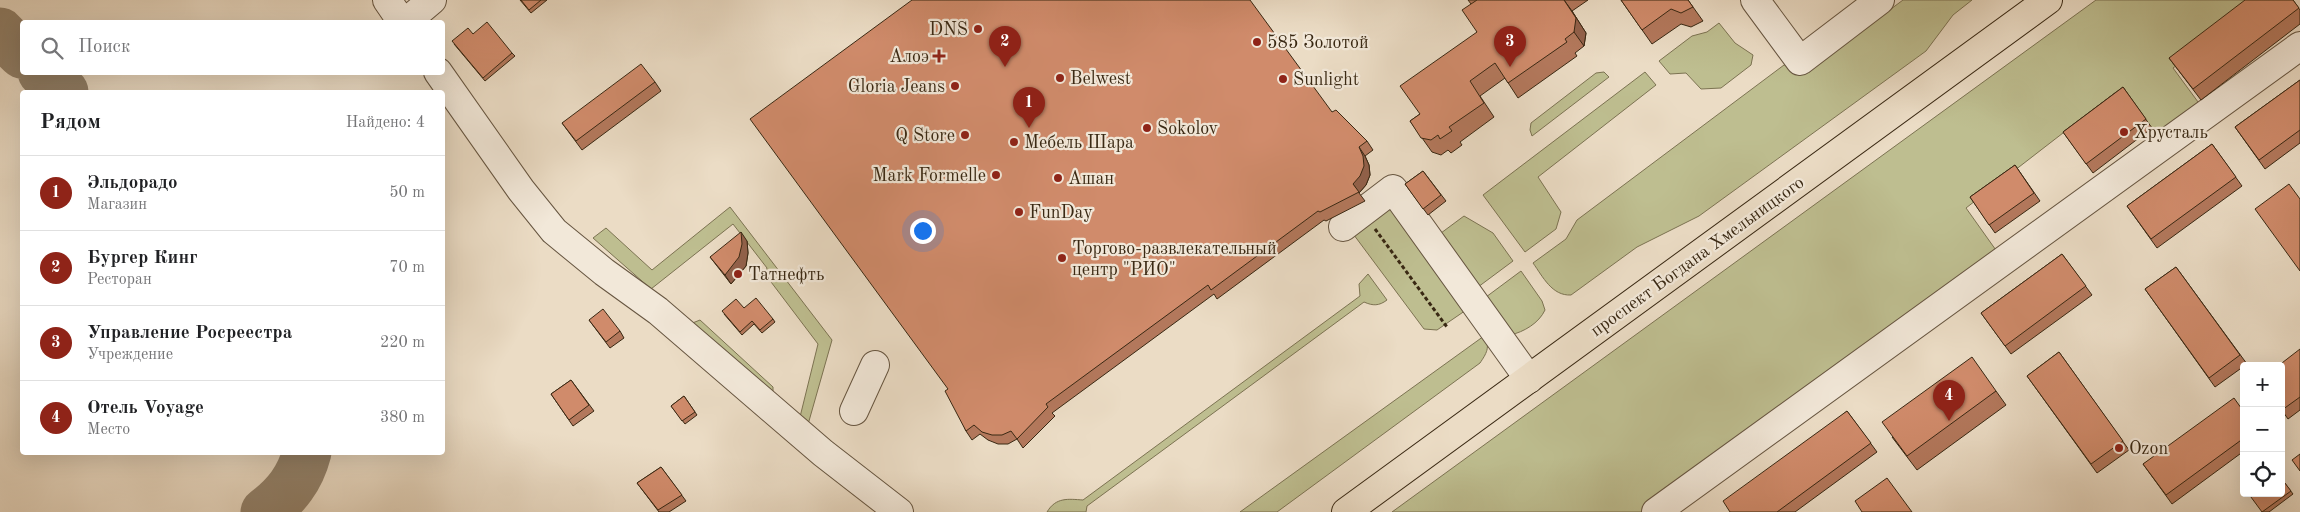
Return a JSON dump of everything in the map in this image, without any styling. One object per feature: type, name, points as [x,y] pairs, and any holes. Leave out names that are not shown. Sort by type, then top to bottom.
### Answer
[{"type":"main road","name":"проспект Богдана Хмельницкого","points":[[1346,512],[2048,0]]},
{"type":"street","points":[[387,0],[402,20]]},
{"type":"street","points":[[407,20],[432,0]]},
{"type":"street","points":[[1758,5],[1800,61],[1880,0]]},
{"type":"street","points":[[1656,512],[2300,46]]},
{"type":"street","points":[[440,75],[521,190],[554,230],[604,272],[658,311],[823,453],[893,510]]},
{"type":"street","points":[[1353,220],[1393,190],[1461,317],[1529,379]]},
{"type":"street","points":[[854,411],[875,365]]},
{"type":"path","points":[[1353,220],[1461,317]]},
{"type":"green space","points":[[1903,0],[1972,0],[1953,15],[1926,51],[1699,216],[1637,247],[1571,295],[1558,292],[1544,280],[1533,263],[1566,239],[1577,220],[1784,65],[1816,65]]},
{"type":"green space","points":[[2096,0],[2263,0],[2173,68],[2201,106],[2154,141],[2116,92],[1966,208],[1998,253],[1646,512],[1392,512]]},
{"type":"green space","points":[[1719,23],[1735,43],[1753,55],[1751,65],[1721,88],[1701,89],[1686,73],[1670,74],[1659,61],[1692,36],[1707,32]]},
{"type":"green space","points":[[1604,72],[1609,77],[1532,136],[1530,130],[1531,123],[1596,73]]},
{"type":"green space","points":[[1645,72],[1656,85],[1538,177],[1561,212],[1556,229],[1525,252],[1483,195]]},
{"type":"green space","points":[[1396,201],[1472,306],[1437,330],[1424,329],[1348,227]]},
{"type":"green space","points":[[730,207],[832,340],[807,428],[799,421],[818,344],[765,274],[767,268],[733,224],[651,289],[593,238],[606,228],[652,270]]},
{"type":"green space","points":[[1464,216],[1493,233],[1513,261],[1474,290],[1437,236]]},
{"type":"green space","points":[[1521,271],[1542,301],[1545,310],[1539,319],[1530,326],[1521,332],[1510,335],[1482,300]]},
{"type":"green space","points":[[1368,274],[1387,300],[1376,305],[1364,302],[1087,506],[1086,512],[1047,512],[1058,501],[1067,499],[1083,500],[1360,296],[1359,284]]},
{"type":"green space","points":[[700,320],[773,387],[773,398],[690,324]]},
{"type":"green space","points":[[1484,336],[1487,347],[1480,363],[1277,512],[1240,512]]},
{"type":"building","points":[[521,0],[541,0],[529,10]]},
{"type":"building","name":"Торгово-развлекательный центр \"РИО\"","points":[[912,0],[1250,0],[1332,112],[1336,110],[1367,141],[1359,147],[1363,156],[1364,166],[1360,176],[1353,184],[1359,192],[1320,212],[1318,211],[1211,290],[1208,285],[1046,404],[1048,407],[1017,439],[1011,431],[1002,435],[992,435],[982,432],[974,425],[966,431],[945,391],[948,389],[750,119]]},
{"type":"building","points":[[1477,0],[1564,0],[1576,18],[1574,32],[1565,39],[1567,42],[1508,83],[1495,63],[1470,81],[1484,103],[1449,127],[1452,131],[1440,139],[1438,135],[1431,140],[1421,138],[1410,121],[1420,114],[1400,86],[1477,32],[1462,10]]},
{"type":"building","points":[[1621,0],[1688,0],[1693,7],[1681,13],[1671,9],[1642,30]]},
{"type":"building","points":[[2245,0],[2293,0],[2299,8],[2193,89],[2169,58]]},
{"type":"building","points":[[487,22],[512,53],[483,78],[452,41],[468,28],[473,34]]},
{"type":"building","points":[[641,64],[655,82],[576,141],[562,123]]},
{"type":"building","points":[[2300,80],[2300,130],[2259,160],[2235,127]]},
{"type":"building","points":[[2123,87],[2146,119],[2086,164],[2063,132]]},
{"type":"building","points":[[2212,144],[2236,177],[2151,239],[2127,206]]},
{"type":"building","points":[[2015,165],[2034,193],[1989,225],[1970,197]]},
{"type":"building","points":[[1423,171],[1441,195],[1423,209],[1405,184]]},
{"type":"building","points":[[2289,184],[2300,199],[2300,271],[2255,209]]},
{"type":"building","points":[[741,232],[742,244],[739,257],[725,275],[710,257]]},
{"type":"building","points":[[2062,254],[2086,286],[2005,346],[1981,313]]},
{"type":"building","points":[[2176,267],[2240,355],[2209,378],[2145,289]]},
{"type":"building","points":[[756,298],[773,319],[760,330],[752,321],[740,332],[722,311],[736,299],[744,308]]},
{"type":"building","points":[[603,309],[620,331],[606,342],[589,320]]},
{"type":"building","points":[[2300,349],[2300,397],[2285,408],[2285,362],[2283,362]]},
{"type":"building","points":[[2059,352],[2123,441],[2091,464],[2027,376]]},
{"type":"building","points":[[1972,357],[1996,391],[1907,456],[1882,422]]},
{"type":"building","points":[[571,380],[589,405],[569,420],[551,394]]},
{"type":"building","points":[[684,396],[695,412],[682,421],[671,406]]},
{"type":"building","points":[[2234,398],[2240,406],[2240,441],[2166,495],[2143,464]]},
{"type":"building","points":[[1847,411],[1871,443],[1777,512],[1730,512],[1723,501]]},
{"type":"building","points":[[2300,454],[2300,471],[2292,460]]},
{"type":"building","points":[[661,467],[682,495],[658,510],[637,483]]},
{"type":"building","points":[[1887,478],[1912,512],[1862,512],[1855,501]]},
{"type":"building","points":[[2285,483],[2291,491],[2285,495]]},
{"type":"building","points":[[2251,497],[2283,497],[2262,512]]},
{"type":"taxiway","points":[[0,32],[20,52]]},
{"type":"taxiway","points":[[45,75],[62,90]]},
{"type":"taxiway","points":[[265,512],[286,493],[296,479],[306,455]]},
{"type":"place","name":"DNS","points":[[978,29]]},
{"type":"place","name":"585 Золотой","points":[[1257,42]]},
{"type":"place","name":"Алоэ","points":[[939,56]]},
{"type":"place","name":"Бургер Кинг","points":[[1005,67]]},
{"type":"place","name":"Управление Росреестра","points":[[1510,67]]},
{"type":"place","name":"Belwest","points":[[1060,78]]},
{"type":"place","name":"Sunlight","points":[[1283,79]]},
{"type":"place","name":"Gloria Jeans","points":[[955,86]]},
{"type":"place","name":"Эльдорадо","points":[[1029,128]]},
{"type":"place","name":"Sokolov","points":[[1147,128]]},
{"type":"place","name":"Хрусталь","points":[[2124,132]]},
{"type":"place","name":"Q Store","points":[[965,135]]},
{"type":"place","name":"Мебель Шара","points":[[1014,142]]},
{"type":"place","name":"Mark Formelle","points":[[996,175]]},
{"type":"place","name":"Ашан","points":[[1058,178]]},
{"type":"place","name":"FunDay","points":[[1019,212]]},
{"type":"place","name":"Торгово-развлекательный центр \"РИО\"","points":[[1062,258]]},
{"type":"place","name":"Татнефть","points":[[738,274]]},
{"type":"place","name":"Отель Voyage","points":[[1949,421]]},
{"type":"place","name":"Ozon","points":[[2119,448]]}]
